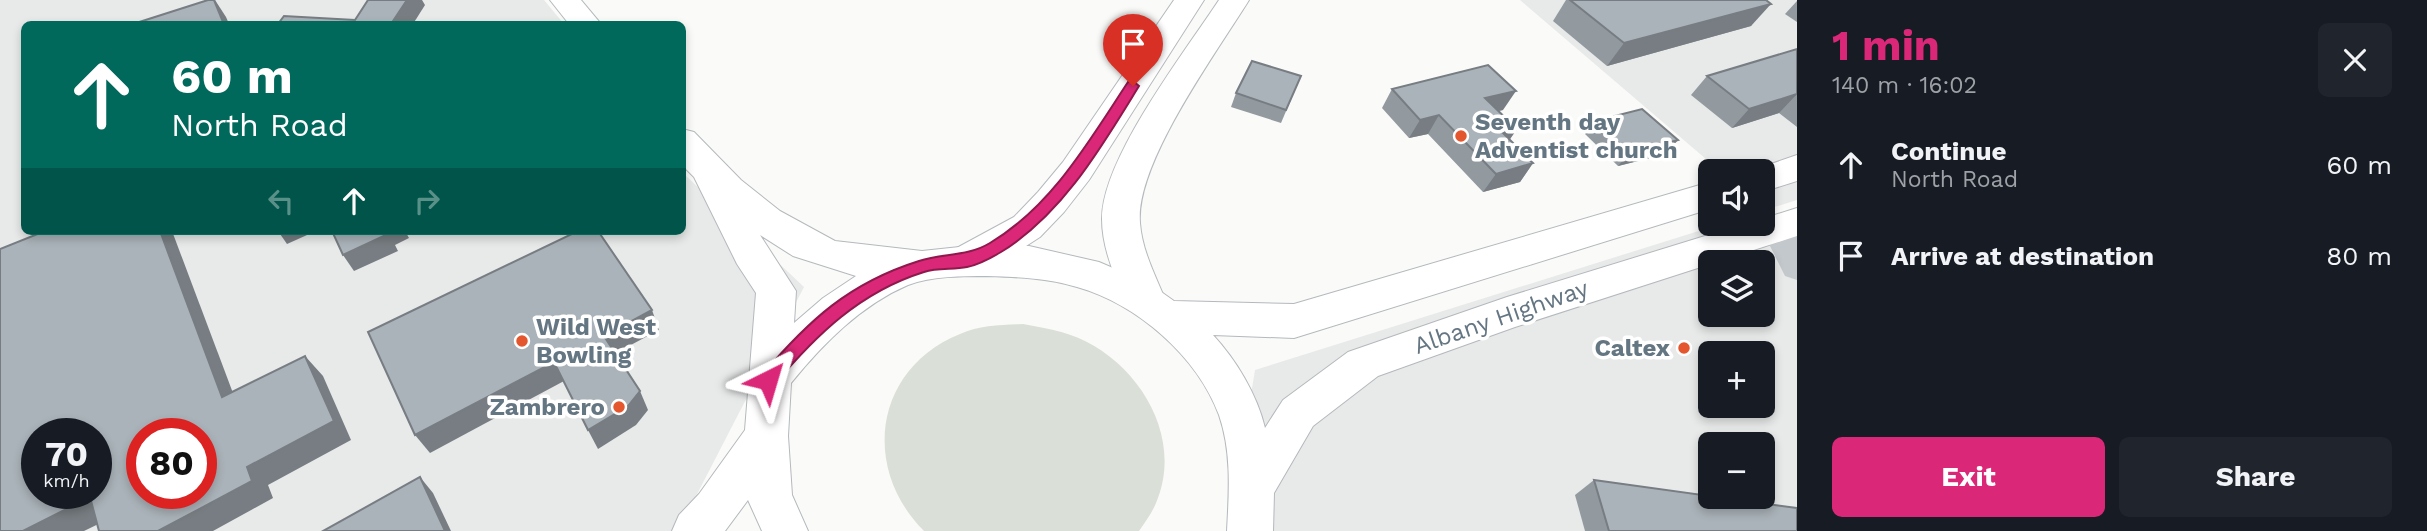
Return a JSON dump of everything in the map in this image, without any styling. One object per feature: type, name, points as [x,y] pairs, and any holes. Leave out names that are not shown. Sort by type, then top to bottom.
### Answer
[{"type":"main road","points":[[565,0],[582,21]]},
{"type":"main road","points":[[768,380],[804,338],[831,313],[887,277],[993,249],[1027,227],[1076,171],[1189,0]]},
{"type":"main road","points":[[1157,308],[1128,256],[1120,214],[1126,185],[1142,150],[1234,0]]},
{"type":"main road","points":[[686,146],[710,173],[786,233],[823,253],[876,264],[997,258],[1058,264],[1098,276],[1157,308],[1214,363],[1244,420],[1252,452],[1255,484],[1250,531]]},
{"type":"main road","points":[[1775,174],[1797,168]]},
{"type":"main road","points":[[710,173],[750,253],[776,291],[766,436],[769,496],[785,531]]},
{"type":"main road","points":[[1157,308],[1294,321],[1698,199]]},
{"type":"main road","name":"Albany Highway","points":[[1255,484],[1298,413],[1363,364],[1507,313],[1787,225]]},
{"type":"main road","points":[[695,531],[715,509],[766,436]]},
{"type":"street","points":[[1787,225],[1797,266]]},
{"type":"shaded area","points":[[0,0],[544,0],[562,21],[21,21],[21,235],[686,235],[686,176],[804,287],[678,531],[0,531]]},
{"type":"shaded area","points":[[1520,0],[1797,0],[1797,200],[1775,207],[1775,159],[1706,159]]},
{"type":"shaded area","points":[[1775,230],[1797,274],[1797,531],[1229,531],[1255,370],[1698,231],[1698,236],[1775,236]]},
{"type":"shaded area","points":[[1023,324],[1070,335],[1106,354],[1140,388],[1152,409],[1161,432],[1163,479],[1154,507],[1139,531],[924,531],[904,506],[891,479],[885,450],[886,422],[894,395],[909,371],[931,350],[960,334],[983,327]]},
{"type":"building","points":[[214,0],[223,21],[142,21]]},
{"type":"building","points":[[368,0],[407,0],[393,21],[280,21],[284,16],[355,20]]},
{"type":"building","points":[[1570,0],[1766,0],[1771,4],[1624,43]]},
{"type":"building","points":[[1797,49],[1797,94],[1749,109],[1707,76]]},
{"type":"building","points":[[1252,61],[1301,76],[1286,110],[1236,93]]},
{"type":"building","points":[[1488,65],[1516,91],[1485,98],[1517,129],[1503,133],[1533,163],[1496,174],[1439,115],[1420,120],[1392,89]]},
{"type":"building","points":[[1642,109],[1678,140],[1630,153],[1595,121]]},
{"type":"building","points":[[35,235],[161,235],[222,397],[305,356],[334,421],[247,467],[252,481],[217,500],[217,418],[126,418],[126,509],[199,509],[158,531],[99,531],[93,509],[112,509],[112,418],[21,418],[21,509],[66,509],[23,531],[0,531],[0,249]]},
{"type":"building","points":[[334,235],[386,235],[343,255]]},
{"type":"building","name":"Wild West Bowling","points":[[570,235],[601,235],[652,310],[604,336],[640,391],[628,406],[588,430],[554,362],[415,435],[368,332]]},
{"type":"building","points":[[420,477],[445,531],[323,531]]},
{"type":"building","points":[[1594,480],[1698,494],[1698,509],[1775,509],[1775,505],[1797,508],[1797,531],[1609,531]]},
{"type":"place","name":"Seventh day Adventist church","points":[[1461,136]]},
{"type":"place","name":"Wild West Bowling","points":[[522,341]]},
{"type":"place","name":"Caltex","points":[[1684,348]]},
{"type":"place","name":"Zambrero","points":[[619,407]]},
{"type":"route","points":[[768,380],[804,338],[831,313],[887,277],[929,264],[967,261],[993,249],[1027,227],[1076,171],[1133,86]]}]
